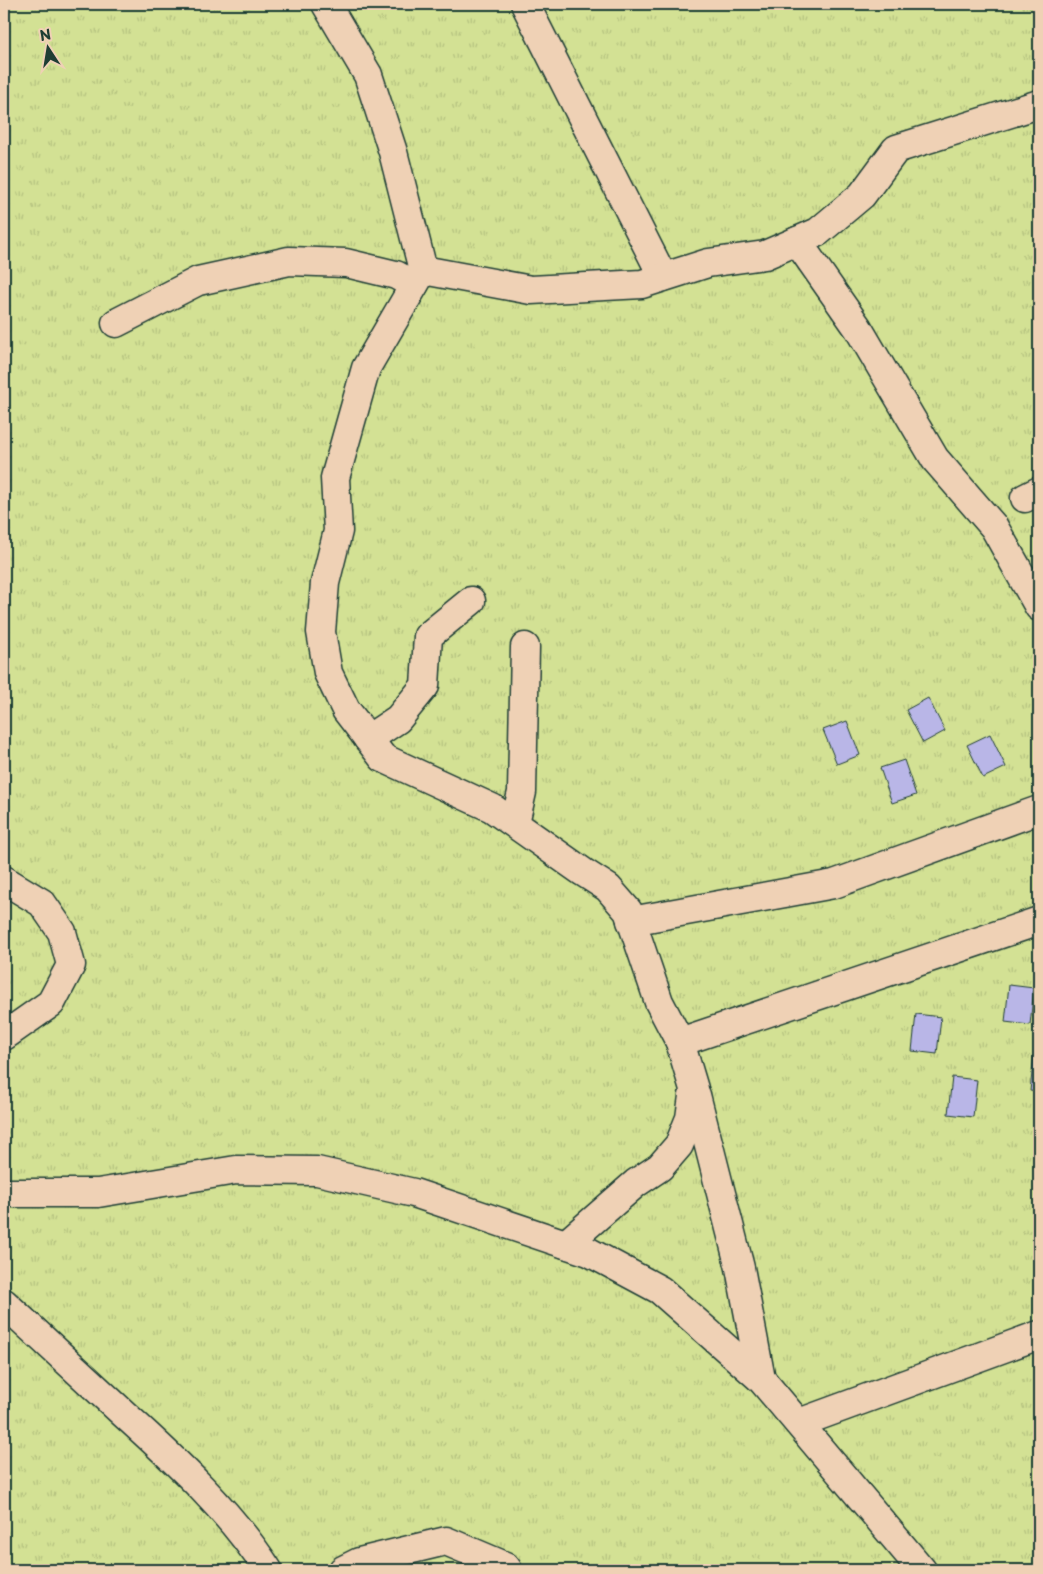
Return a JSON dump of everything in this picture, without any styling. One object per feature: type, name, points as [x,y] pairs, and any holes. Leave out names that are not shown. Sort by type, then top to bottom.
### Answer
[{"type":"street","points":[[326,4],[368,75],[393,152],[419,278],[366,368],[334,478],[338,531],[325,583],[321,632],[328,673],[346,710],[384,758],[492,808],[608,888],[628,911],[659,1002],[680,1042],[694,1089],[740,1268],[761,1379]]},
{"type":"street","points":[[525,4],[663,277]]},
{"type":"street","points":[[116,324],[198,281],[288,261],[346,263],[396,275],[531,290],[642,284],[708,263],[765,255],[818,232],[862,196],[896,149],[1039,104]]},
{"type":"street","points":[[797,241],[858,328],[935,459],[994,528],[1039,606]]},
{"type":"street","points":[[368,739],[398,719],[425,686],[428,636],[471,601]]},
{"type":"street","points":[[515,823],[522,792],[525,647]]},
{"type":"street","points":[[632,921],[834,884],[1039,810]]},
{"type":"street","points":[[4,880],[42,903],[62,932],[71,965],[51,1002],[4,1036]]},
{"type":"street","points":[[680,1042],[1039,921]]},
{"type":"street","points":[[566,1244],[636,1183],[660,1167],[679,1145],[690,1118],[694,1089]]},
{"type":"street","points":[[4,1193],[98,1193],[236,1170],[317,1171],[414,1192],[589,1252],[660,1290],[761,1379],[922,1570]]},
{"type":"street","points":[[4,1302],[202,1487],[236,1526],[268,1570]]},
{"type":"street","points":[[799,1424],[1039,1335]]},
{"type":"street","points":[[343,1570],[359,1562],[446,1541],[505,1566],[508,1570]]},
{"type":"green space","points":[[4,4],[1039,4],[1039,1570],[4,1570]]},
{"type":"building","points":[[928,698],[945,731],[923,743],[906,710]]},
{"type":"building","points":[[847,721],[860,755],[837,764],[823,730]]},
{"type":"building","points":[[990,734],[1006,767],[983,778],[967,745]]},
{"type":"building","points":[[904,760],[916,795],[892,803],[880,768]]},
{"type":"building","points":[[1009,985],[1034,988],[1030,1025],[1005,1022]]},
{"type":"building","points":[[916,1014],[941,1017],[937,1054],[912,1051]]},
{"type":"building","points":[[1034,1055],[1039,1055],[1039,1092],[1030,1091]]},
{"type":"building","points":[[952,1077],[977,1080],[973,1117],[948,1114]]}]
